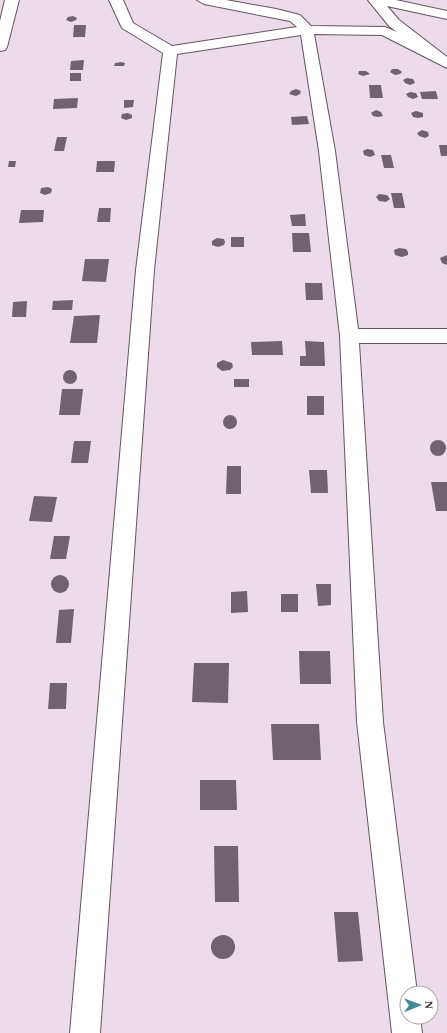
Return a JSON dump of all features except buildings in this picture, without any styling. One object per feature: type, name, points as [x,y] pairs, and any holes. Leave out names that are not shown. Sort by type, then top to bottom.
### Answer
[{"type":"street","points":[[0,47],[12,0]]},
{"type":"street","points":[[116,0],[127,25],[170,51],[307,30],[385,31],[447,66]]},
{"type":"street","points":[[204,0],[276,13],[295,18],[307,30],[327,151],[349,336],[370,722],[407,1033]]},
{"type":"street","points":[[377,0],[394,23],[447,66]]},
{"type":"street","points":[[377,0],[447,15]]},
{"type":"street","points":[[85,1033],[144,278],[170,51]]},
{"type":"street","points":[[349,336],[447,336]]}]
